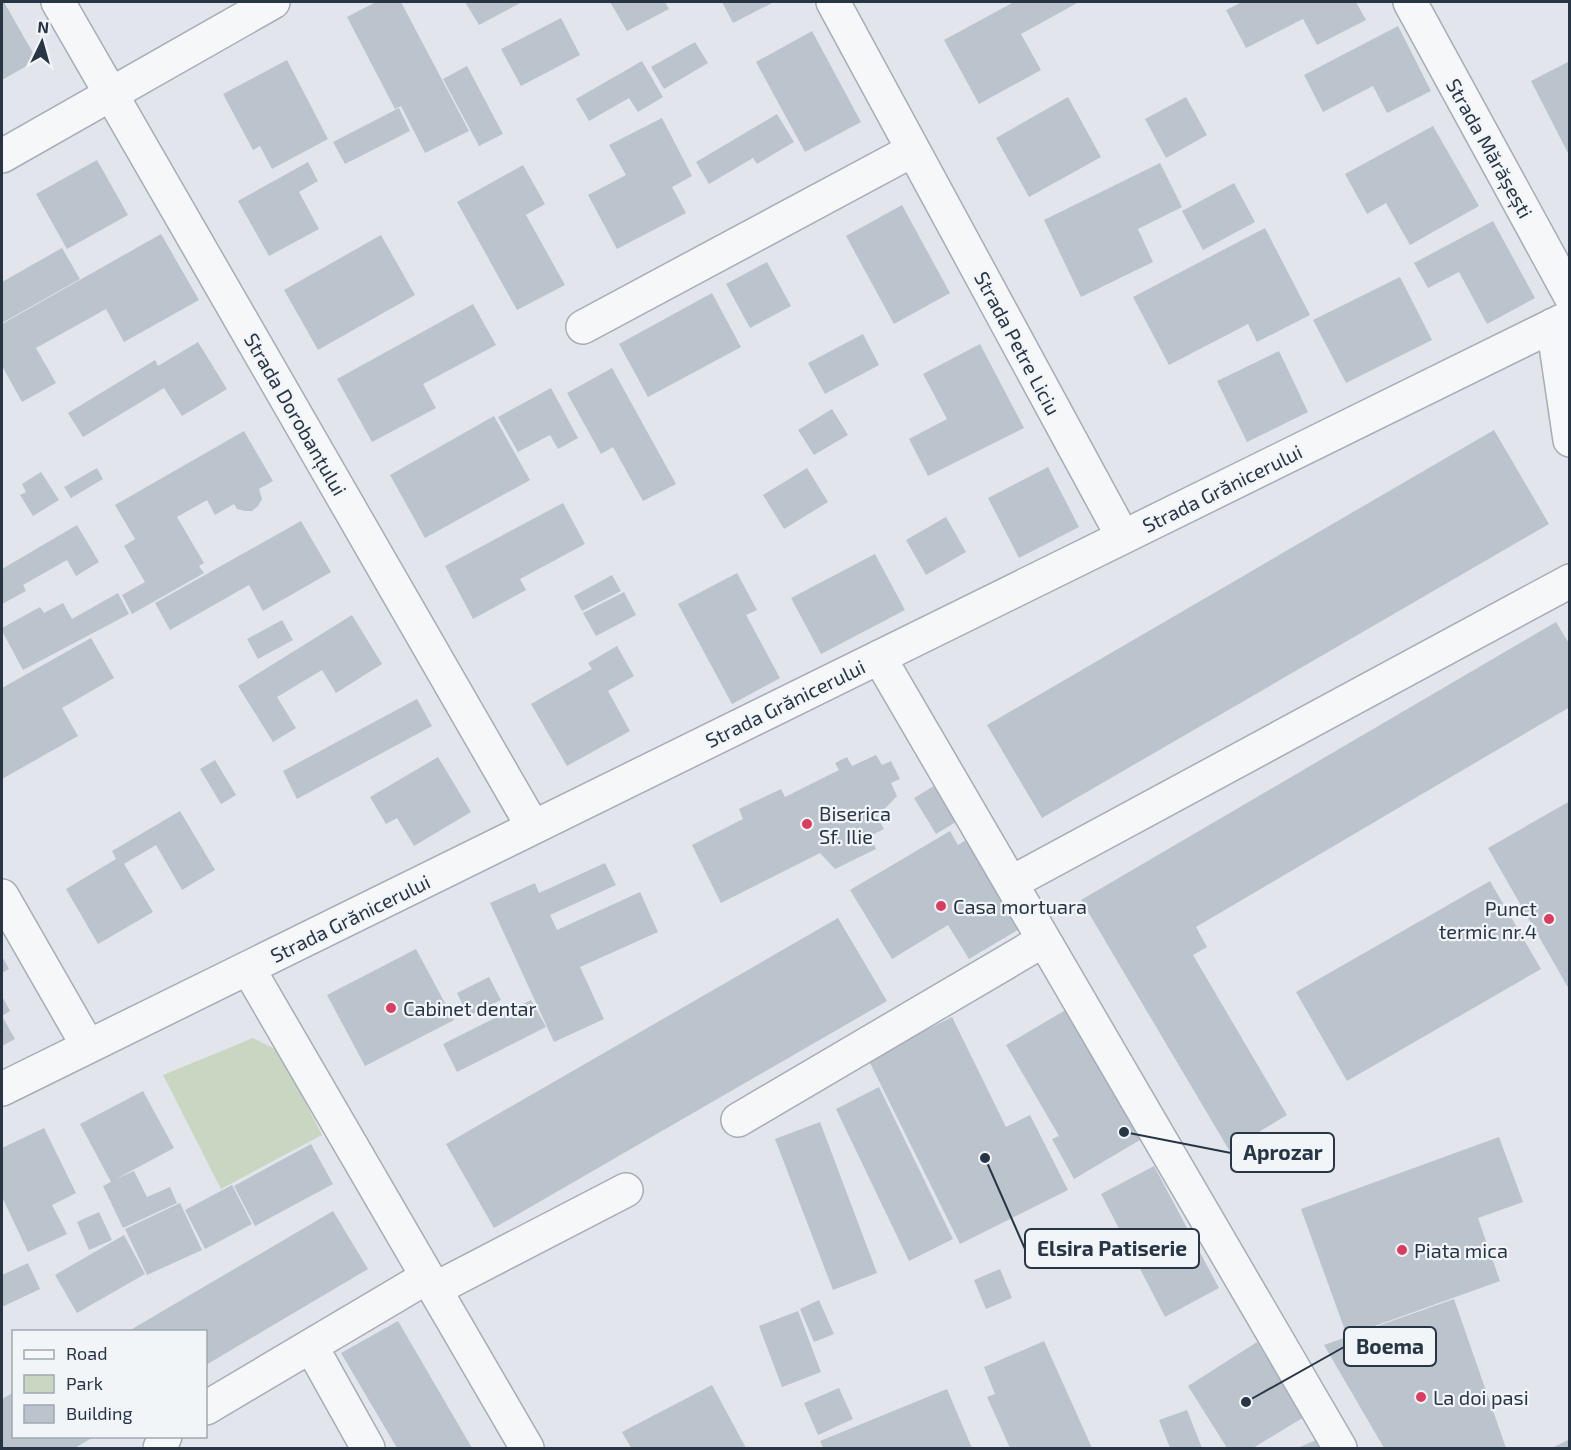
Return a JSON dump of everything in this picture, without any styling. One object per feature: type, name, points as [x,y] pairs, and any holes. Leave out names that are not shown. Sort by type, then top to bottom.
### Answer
[{"type":"street","name":"Strada Dorobanțului","points":[[58,2],[533,827]]},
{"type":"street","points":[[2,156],[273,2]]},
{"type":"street","name":"Strada Petre Liciu","points":[[833,2],[1123,537]]},
{"type":"street","name":"Strada Mărășești","points":[[1410,2],[1569,295]]},
{"type":"street","points":[[583,327],[913,150]]},
{"type":"street","points":[[1561,321],[1569,440]]},
{"type":"street","name":"Strada Grănicerului","points":[[2,1089],[1561,321]]},
{"type":"street","points":[[1011,883],[1569,581]]},
{"type":"street","points":[[879,657],[1340,1449]]},
{"type":"street","points":[[2,896],[88,1046]]},
{"type":"street","points":[[738,1120],[1044,940]]},
{"type":"street","points":[[248,968],[526,1449]]},
{"type":"street","points":[[207,1407],[310,1346],[431,1283],[626,1190]]},
{"type":"street","points":[[310,1346],[368,1449]]},
{"type":"green space","points":[[253,1038],[279,1051],[322,1135],[221,1189],[163,1075]]},
{"type":"building","points":[[4,2],[37,60],[2,80],[2,3]]},
{"type":"building","points":[[376,2],[401,2],[469,131],[425,153],[401,106],[395,109],[347,17]]},
{"type":"building","points":[[465,2],[522,2],[479,25]]},
{"type":"building","points":[[610,2],[665,2],[669,9],[627,31]]},
{"type":"building","points":[[722,2],[774,2],[733,23]]},
{"type":"building","points":[[1014,2],[1079,2],[1021,34],[1041,70],[979,104],[944,40]]},
{"type":"building","points":[[1242,2],[1356,2],[1366,20],[1317,45],[1303,19],[1246,48],[1226,10]]},
{"type":"building","points":[[561,18],[580,55],[521,86],[501,49]]},
{"type":"building","points":[[1398,26],[1431,91],[1387,113],[1373,86],[1323,112],[1304,75]]},
{"type":"building","points":[[812,31],[861,122],[805,152],[756,62]]},
{"type":"building","points":[[695,42],[708,63],[664,89],[651,67]]},
{"type":"building","points":[[287,60],[328,139],[272,169],[260,146],[253,150],[223,94]]},
{"type":"building","points":[[642,61],[663,97],[638,112],[629,98],[589,121],[576,99]]},
{"type":"building","points":[[1570,61],[1570,152],[1568,153],[1531,81]]},
{"type":"building","points":[[467,66],[503,134],[479,146],[443,79]]},
{"type":"building","points":[[1068,97],[1101,157],[1029,197],[996,138]]},
{"type":"building","points":[[1186,97],[1207,135],[1166,158],[1145,119]]},
{"type":"building","points":[[399,108],[410,131],[345,164],[333,142]]},
{"type":"building","points":[[777,114],[794,142],[757,164],[753,158],[709,184],[696,162]]},
{"type":"building","points":[[662,118],[692,176],[672,187],[686,213],[617,249],[588,195],[626,175],[609,145]]},
{"type":"building","points":[[1433,126],[1479,206],[1410,245],[1386,203],[1367,214],[1345,174]]},
{"type":"building","points":[[97,160],[128,215],[67,249],[36,194]]},
{"type":"building","points":[[308,162],[318,181],[299,192],[319,229],[269,256],[238,201]]},
{"type":"building","points":[[1160,163],[1182,207],[1138,229],[1153,262],[1081,297],[1044,220]]},
{"type":"building","points":[[523,165],[545,204],[526,215],[565,285],[517,310],[457,202]]},
{"type":"building","points":[[1234,183],[1255,222],[1203,250],[1182,211]]},
{"type":"building","points":[[902,205],[950,293],[894,324],[846,236]]},
{"type":"building","points":[[1493,221],[1535,298],[1487,324],[1459,272],[1428,288],[1414,263]]},
{"type":"building","points":[[1265,228],[1310,315],[1257,342],[1248,324],[1169,365],[1133,297]]},
{"type":"building","points":[[161,234],[199,300],[124,342],[106,309],[36,348],[56,383],[22,402],[2,366],[2,324]]},
{"type":"building","points":[[381,235],[415,295],[318,350],[284,290]]},
{"type":"building","points":[[62,248],[80,279],[2,323],[2,282]]},
{"type":"building","points":[[767,262],[791,306],[750,328],[726,284]]},
{"type":"building","points":[[1400,277],[1432,340],[1346,383],[1313,320]]},
{"type":"building","points":[[712,293],[741,347],[648,397],[619,344]]},
{"type":"building","points":[[473,304],[496,345],[423,384],[436,408],[372,442],[337,379]]},
{"type":"building","points":[[863,334],[879,365],[825,394],[808,363]]},
{"type":"building","points":[[198,342],[227,389],[182,416],[164,388],[83,437],[68,413],[155,360],[158,366]]},
{"type":"building","points":[[980,344],[1024,428],[928,476],[909,439],[947,419],[923,374]]},
{"type":"building","points":[[1279,351],[1308,412],[1247,442],[1217,381]]},
{"type":"building","points":[[612,368],[676,484],[643,501],[613,447],[601,454],[567,393]]},
{"type":"building","points":[[551,388],[578,438],[558,449],[550,435],[518,452],[498,417]]},
{"type":"building","points":[[832,409],[848,435],[814,455],[798,430]]},
{"type":"building","points":[[494,416],[530,480],[425,538],[390,475]]},
{"type":"building","points":[[1494,430],[1549,524],[1042,818],[987,725]]},
{"type":"building","points":[[244,431],[273,481],[259,489],[262,499],[258,506],[252,511],[245,511],[237,509],[234,504],[215,515],[207,500],[177,517],[204,563],[199,566],[204,573],[132,614],[122,595],[145,582],[124,546],[135,539],[115,505]]},
{"type":"building","points":[[1048,467],[1079,527],[1019,558],[988,498]]},
{"type":"building","points":[[97,468],[103,479],[71,498],[64,487]]},
{"type":"building","points":[[807,468],[828,502],[784,529],[763,495]]},
{"type":"building","points":[[41,472],[59,500],[33,516],[20,495],[26,492],[22,484]]},
{"type":"building","points":[[563,503],[585,544],[520,579],[526,590],[473,619],[445,566]]},
{"type":"building","points":[[946,517],[966,552],[926,575],[906,540]]},
{"type":"building","points":[[301,521],[331,572],[263,611],[249,585],[170,630],[155,603]]},
{"type":"building","points":[[77,525],[99,562],[76,576],[67,560],[23,585],[26,591],[2,604],[2,569]]},
{"type":"building","points":[[875,554],[905,610],[821,654],[791,598]]},
{"type":"building","points":[[737,573],[757,610],[746,615],[780,678],[732,704],[678,604]]},
{"type":"building","points":[[612,575],[621,591],[582,611],[574,596]]},
{"type":"building","points":[[624,592],[636,615],[596,636],[583,613]]},
{"type":"building","points":[[118,593],[129,614],[23,670],[2,628],[40,607],[44,613],[63,603],[72,619]]},
{"type":"building","points":[[352,615],[382,664],[336,693],[322,670],[277,697],[296,728],[273,742],[238,686]]},
{"type":"building","points":[[282,620],[293,640],[258,659],[247,639]]},
{"type":"building","points":[[1556,622],[1570,645],[1570,707],[1196,927],[1207,947],[1193,955],[1287,1115],[1229,1150],[1081,900]]},
{"type":"building","points":[[91,638],[114,678],[62,708],[78,736],[2,779],[2,688]]},
{"type":"building","points":[[617,646],[634,676],[608,691],[630,731],[567,766],[531,704],[592,669],[588,663]]},
{"type":"building","points":[[417,699],[432,726],[297,799],[283,771]]},
{"type":"building","name":"Biserica Sf. Ilie","points":[[876,755],[882,765],[891,761],[900,779],[891,783],[897,796],[877,817],[884,829],[870,836],[876,849],[835,869],[820,853],[721,903],[692,845],[743,819],[739,809],[781,789],[785,797],[839,770],[835,763],[847,757],[852,766]]},
{"type":"building","points":[[438,757],[471,812],[414,846],[397,818],[386,824],[370,797]]},
{"type":"building","points":[[215,760],[236,795],[221,804],[200,769]]},
{"type":"building","points":[[942,781],[964,817],[936,834],[914,798]]},
{"type":"building","name":"Punct termic nr.4","points":[[1570,801],[1570,991],[1488,848]]},
{"type":"building","points":[[180,811],[215,870],[182,890],[156,845],[124,864],[153,912],[98,944],[66,889],[116,859],[112,851]]},
{"type":"building","name":"Casa mortuara","points":[[950,831],[958,845],[977,833],[1031,922],[969,959],[948,925],[892,959],[850,890]]},
{"type":"building","points":[[605,863],[616,885],[550,915],[557,930],[640,892],[658,932],[580,967],[604,1019],[554,1042],[490,903],[535,883],[539,893]]},
{"type":"building","points":[[1490,881],[1541,969],[1347,1081],[1296,992]]},
{"type":"building","points":[[838,918],[887,1001],[494,1228],[446,1144]]},
{"type":"building","name":"Cabinet dentar","points":[[416,949],[454,1020],[365,1066],[327,995]]},
{"type":"building","points":[[2,956],[9,969],[2,973]]},
{"type":"building","points":[[489,977],[501,1000],[468,1016],[457,993]]},
{"type":"building","points":[[2,996],[10,1011],[2,1016]]},
{"type":"building","points":[[531,1000],[546,1027],[457,1072],[443,1044]]},
{"type":"building","points":[[1069,1008],[1145,1137],[1074,1179],[1052,1139],[1059,1136],[1006,1045]]},
{"type":"building","points":[[2,1016],[15,1039],[2,1046]]},
{"type":"building","points":[[952,1017],[1006,1127],[1030,1115],[1068,1190],[960,1244],[868,1059]]},
{"type":"building","points":[[879,1087],[953,1239],[909,1261],[836,1109]]},
{"type":"building","points":[[143,1091],[174,1148],[116,1179],[134,1171],[147,1197],[170,1187],[177,1203],[123,1228],[103,1186],[111,1182],[80,1124]]},
{"type":"building","points":[[820,1122],[877,1273],[833,1290],[775,1139]]},
{"type":"building","points":[[44,1128],[76,1193],[52,1205],[67,1234],[28,1252],[2,1197],[2,1148]]},
{"type":"building","name":"Piata mica","points":[[1499,1137],[1523,1202],[1478,1218],[1500,1281],[1347,1336],[1301,1209]]},
{"type":"building","points":[[311,1144],[333,1184],[255,1226],[234,1186]]},
{"type":"building","points":[[1154,1166],[1219,1288],[1165,1317],[1101,1194]]},
{"type":"building","points":[[232,1185],[252,1224],[205,1249],[185,1210]]},
{"type":"building","points":[[180,1203],[202,1250],[147,1275],[125,1229]]},
{"type":"building","points":[[333,1211],[368,1269],[207,1364],[207,1330],[130,1330]]},
{"type":"building","points":[[99,1212],[112,1240],[89,1250],[77,1222]]},
{"type":"building","points":[[124,1235],[145,1274],[77,1313],[55,1275]]},
{"type":"building","points":[[28,1263],[40,1289],[2,1307],[2,1275]]},
{"type":"building","points":[[1000,1269],[1012,1298],[986,1309],[974,1280]]},
{"type":"building","name":"La doi pasi","points":[[1454,1299],[1506,1448],[1384,1448],[1324,1345]]},
{"type":"building","points":[[819,1300],[834,1334],[814,1342],[800,1309]]},
{"type":"building","points":[[798,1311],[821,1372],[782,1387],[759,1326]]},
{"type":"building","points":[[398,1321],[472,1448],[397,1448],[341,1353]]},
{"type":"building","points":[[1044,1341],[1092,1448],[1010,1448],[987,1397],[995,1394],[984,1367]]},
{"type":"building","points":[[1257,1342],[1304,1417],[1253,1448],[1227,1448],[1188,1386]]},
{"type":"building","points":[[712,1385],[746,1448],[631,1448],[622,1432]]},
{"type":"building","points":[[839,1388],[853,1419],[818,1435],[804,1403]]},
{"type":"building","points":[[947,1389],[972,1448],[823,1448],[820,1441]]},
{"type":"building","points":[[12,1393],[12,1438],[92,1438],[75,1448],[2,1448],[2,1399]]},
{"type":"building","points":[[1187,1410],[1202,1448],[1170,1448],[1159,1420]]},
{"type":"building","points":[[1323,1437],[1328,1448],[1298,1448]]},
{"type":"building","points":[[1570,1439],[1570,1448],[1552,1448]]},
{"type":"place","name":"Biserica Sf. Ilie","points":[[807,824]]},
{"type":"place","name":"Casa mortuara","points":[[941,906]]},
{"type":"place","name":"Punct termic nr.4","points":[[1549,919]]},
{"type":"place","name":"Cabinet dentar","points":[[391,1008]]},
{"type":"place","name":"Aprozar","points":[[1124,1132]]},
{"type":"place","name":"Elsira Patiserie","points":[[985,1158]]},
{"type":"place","name":"Piata mica","points":[[1402,1250]]},
{"type":"place","name":"La doi pasi","points":[[1421,1397]]},
{"type":"place","name":"Boema","points":[[1246,1402]]}]
